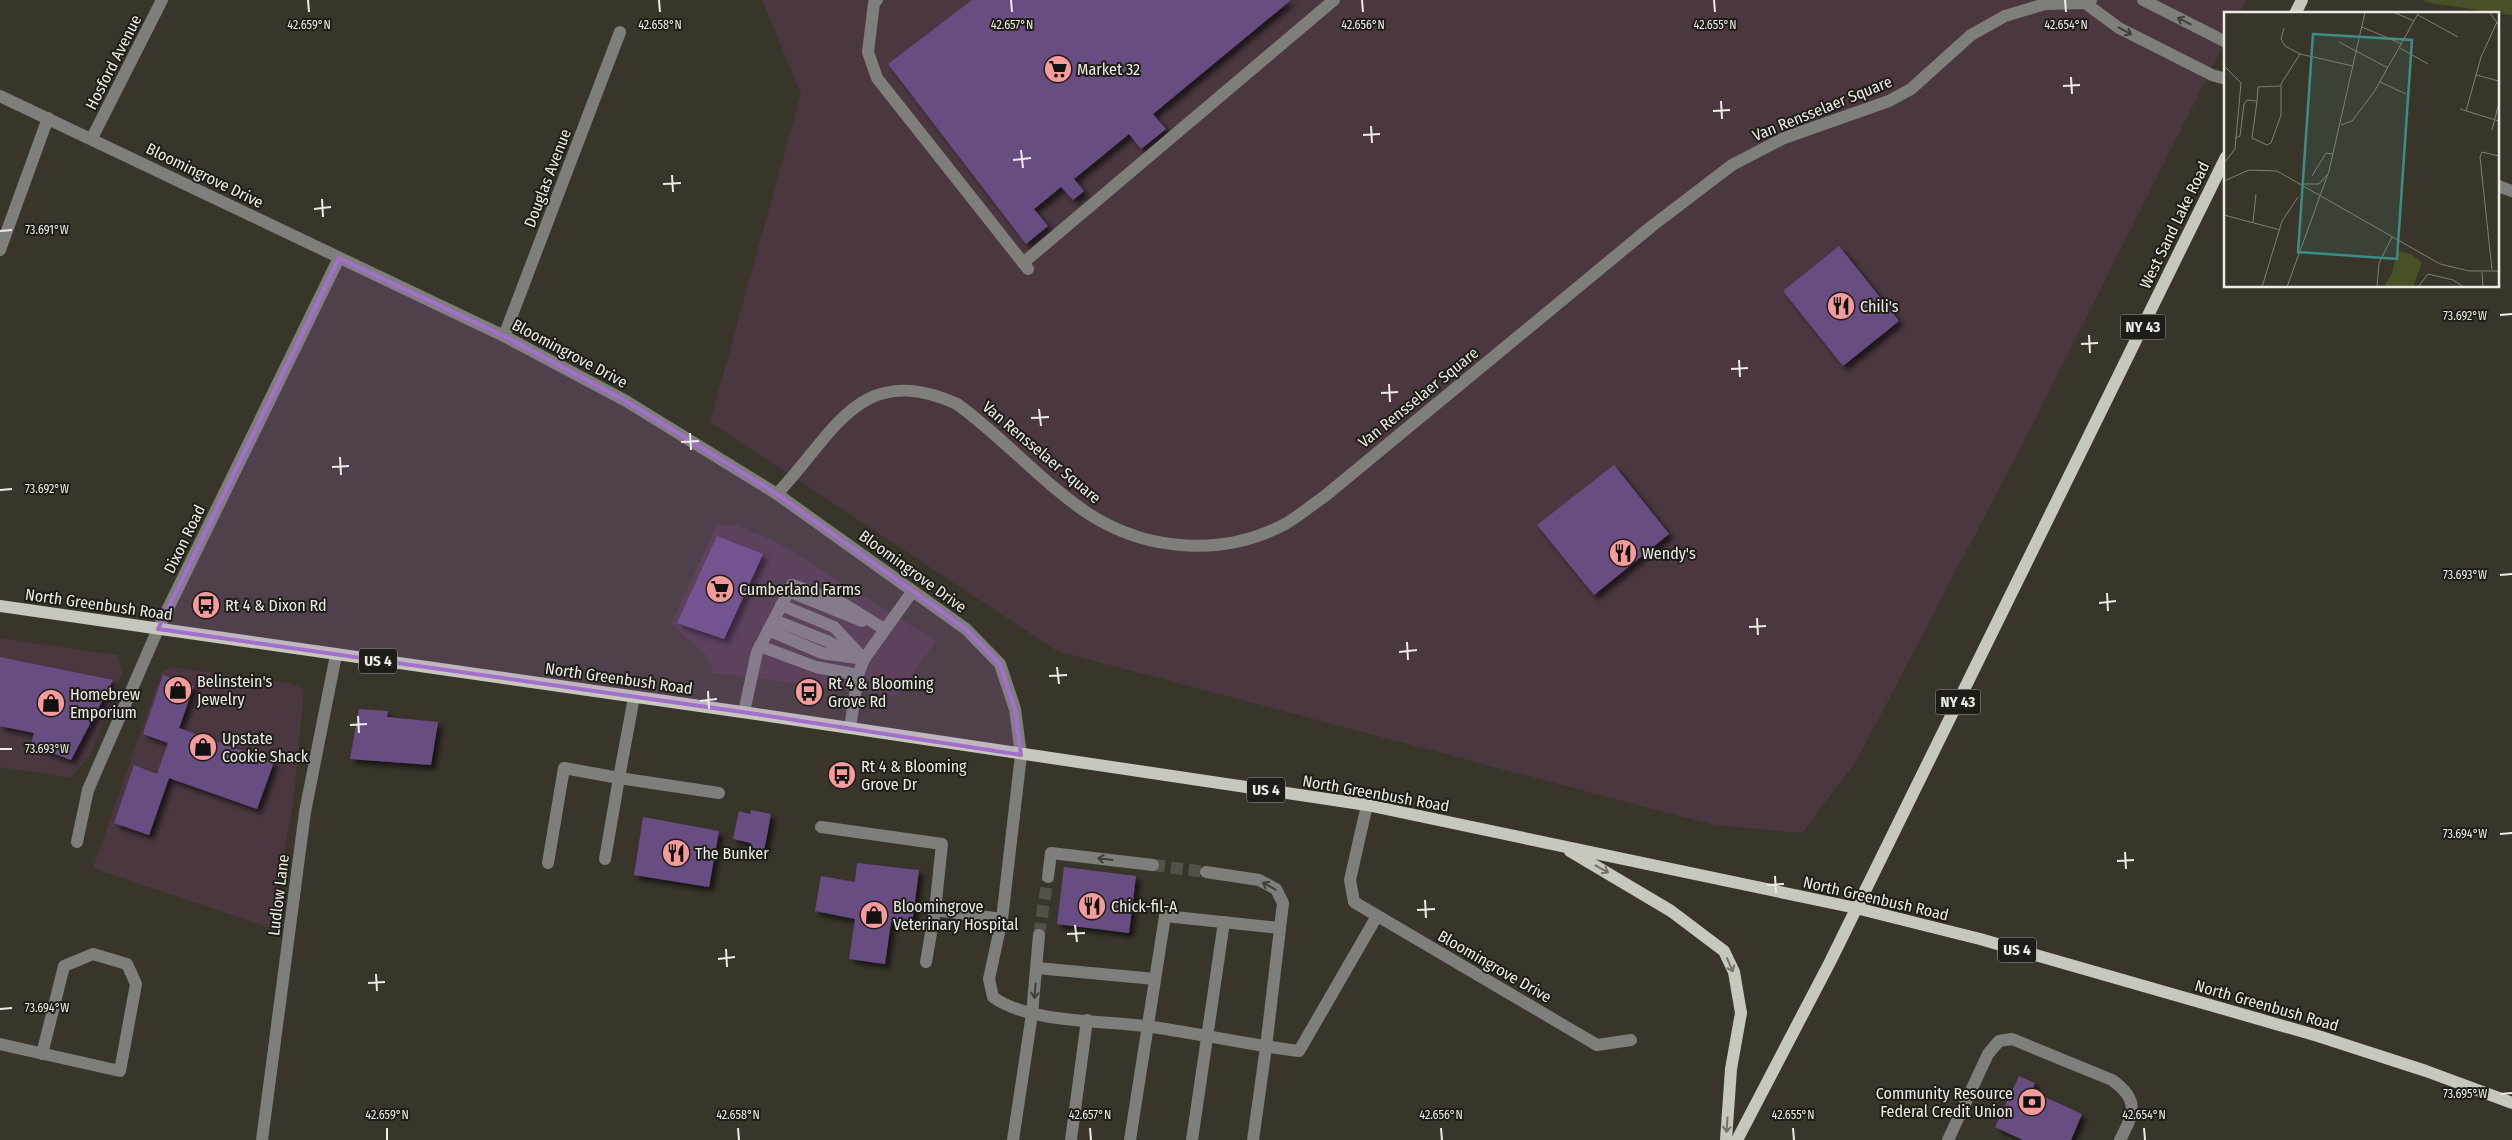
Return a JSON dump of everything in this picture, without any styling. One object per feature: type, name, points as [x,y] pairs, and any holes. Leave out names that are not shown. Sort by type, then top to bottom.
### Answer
[{"type":"main road","points":[[2296,12],[2302,0]]},
{"type":"main road","name":"West Sand Lake Road","points":[[1856,908],[2224,160]]},
{"type":"main road","name":"North Greenbush Road","points":[[0,606],[744,712],[1021,755],[1367,805],[1856,908],[1980,939],[2318,1036],[2426,1071],[2512,1102]]},
{"type":"main road","points":[[1560,845],[1671,911],[1724,951],[1734,972],[1741,1013],[1731,1069],[1726,1140]]},
{"type":"main road","name":"NY 43","points":[[1737,1140],[1830,962],[1856,908]]},
{"type":"street","name":"Hosford Avenue","points":[[92,138],[162,0]]},
{"type":"street","points":[[877,0],[874,3],[868,52],[877,78],[1026,266],[1334,0]]},
{"type":"street","points":[[2143,0],[2224,41]]},
{"type":"street","name":"Van Rensselaer Square","points":[[778,494],[849,411],[869,398],[890,390],[913,389],[937,395],[958,404],[1066,496],[1088,513],[1114,528],[1140,538],[1168,544],[1199,546],[1229,544],[1260,535],[1288,522],[1325,496],[1652,226],[1732,165],[1784,138],[1889,101],[1911,89],[1971,35],[2005,16],[2045,2],[2088,2],[2119,28],[2212,75],[2224,78]]},
{"type":"street","name":"Douglas Avenue","points":[[504,336],[620,32]]},
{"type":"street","name":"Bloomingrove Drive","points":[[0,96],[92,138],[504,336],[626,401],[778,494],[966,629],[1000,664],[1015,708],[1021,755],[1002,919],[989,979],[993,997],[1005,1006],[1032,1014]]},
{"type":"street","points":[[0,250],[48,118]]},
{"type":"street","points":[[2500,187],[2512,191]]},
{"type":"street","name":"Dixon Road","points":[[77,842],[88,790],[158,629],[339,258]]},
{"type":"street","points":[[744,712],[760,646],[792,585],[808,589],[844,604],[884,629]]},
{"type":"street","points":[[850,728],[858,675],[864,659],[912,592]]},
{"type":"street","points":[[781,605],[834,627],[864,659]]},
{"type":"street","points":[[771,625],[822,653],[864,659]]},
{"type":"street","points":[[760,646],[816,667],[858,675]]},
{"type":"street","name":"Ludlow Lane","points":[[262,1140],[305,812],[336,655]]},
{"type":"street","points":[[605,859],[634,697]]},
{"type":"street","points":[[548,863],[564,768],[719,793]]},
{"type":"street","name":"Bloomingrove Drive","points":[[1367,805],[1350,880],[1354,902],[1597,1045],[1631,1040]]},
{"type":"street","points":[[821,827],[942,844],[935,910],[926,962]]},
{"type":"street","points":[[1048,877],[1051,853],[1153,865]]},
{"type":"street","points":[[1206,872],[1246,877],[1276,889],[1283,903],[1253,1140]]},
{"type":"street","points":[[935,910],[1002,919]]},
{"type":"street","points":[[1130,1140],[1165,916],[1280,928]]},
{"type":"street","points":[[1032,1014],[1149,1027],[1299,1051],[1378,916]]},
{"type":"street","points":[[1192,1140],[1224,922]]},
{"type":"street","points":[[1013,1140],[1032,1014],[1039,936]]},
{"type":"street","points":[[0,1044],[42,1054],[120,1071],[136,984],[127,964],[93,954],[64,966],[42,1054]]},
{"type":"street","points":[[1037,968],[1154,979]]},
{"type":"street","points":[[1071,1140],[1087,1020]]},
{"type":"street","points":[[1948,1140],[1988,1054],[1999,1041],[2012,1039],[2112,1080],[2127,1090],[2132,1104],[2131,1118],[2120,1140]]},
{"type":"highlighted area","points":[[339,258],[504,336],[626,401],[777,494],[966,629],[1000,664],[1015,709],[1021,755],[756,714],[158,629]]},
{"type":"shaded area","points":[[762,0],[2246,0],[2240,12],[2224,12],[2224,44],[2036,418],[1857,760],[1802,833],[1713,825],[1057,651],[710,422],[801,94]]},
{"type":"shaded area","points":[[717,525],[739,526],[780,544],[936,641],[897,696],[714,673],[706,655],[671,624]]},
{"type":"shaded area","points":[[0,638],[117,655],[122,673],[90,755],[71,778],[0,767]]},
{"type":"shaded area","points":[[170,667],[284,682],[304,689],[293,805],[270,928],[93,868],[161,674]]},
{"type":"green space","points":[[2425,0],[2512,0],[2512,15],[2500,12],[2424,2]]},
{"type":"building","points":[[972,0],[1291,0],[1153,114],[1166,129],[1141,149],[1129,134],[1074,179],[1084,191],[1073,200],[1061,187],[1034,209],[1048,226],[1026,244],[888,64]]},
{"type":"building","name":"Chili's","points":[[1839,246],[1899,321],[1843,366],[1783,291]]},
{"type":"building","points":[[1614,465],[1669,534],[1594,595],[1537,525]]},
{"type":"building","name":"Cumberland Farms","points":[[717,536],[763,554],[724,639],[677,623]]},
{"type":"building","name":"Homebrew Emporium","points":[[0,657],[113,680],[71,760],[31,745],[34,733],[0,726]]},
{"type":"building","points":[[163,675],[194,686],[179,728],[274,762],[257,809],[169,778],[149,835],[114,823],[134,765],[157,774],[168,743],[143,734]]},
{"type":"building","points":[[359,709],[388,711],[387,717],[438,722],[431,765],[350,759]]},
{"type":"building","points":[[751,810],[771,814],[764,851],[750,849],[751,843],[733,839],[739,811],[750,814]]},
{"type":"building","name":"The Bunker","points":[[643,817],[719,831],[709,887],[634,875]]},
{"type":"building","name":"Bloomingrove Veterinary Hospital","points":[[857,863],[919,870],[912,924],[891,922],[885,964],[849,959],[855,919],[815,911],[821,876],[855,882]]},
{"type":"building","points":[[1064,867],[1136,876],[1129,933],[1057,924]]},
{"type":"building","name":"Community Resource Federal Credit Union","points":[[2019,1076],[2035,1083],[2032,1091],[2082,1114],[2071,1140],[2023,1140],[1995,1127]]},
{"type":"tunnel","points":[[1153,865],[1206,872]]},
{"type":"tunnel","points":[[1039,935],[1048,877]]},
{"type":"place","name":"Market 32","points":[[1058,69]]},
{"type":"place","name":"Chili's","points":[[1841,306]]},
{"type":"place","name":"Wendy's","points":[[1623,553]]},
{"type":"place","name":"Cumberland Farms","points":[[720,589]]},
{"type":"place","name":"Rt 4 & Dixon Rd","points":[[206,605]]},
{"type":"place","name":"Belinstein's Jewelry","points":[[178,690]]},
{"type":"place","name":"Rt 4 & Blooming Grove Rd","points":[[809,692]]},
{"type":"place","name":"Homebrew Emporium","points":[[51,703]]},
{"type":"place","name":"Upstate Cookie Shack","points":[[203,747]]},
{"type":"place","name":"Rt 4 & Blooming Grove Dr","points":[[842,775]]},
{"type":"place","name":"The Bunker","points":[[676,853]]},
{"type":"place","name":"Chick-fil-A","points":[[1092,906]]},
{"type":"place","name":"Bloomingrove Veterinary Hospital","points":[[874,915]]},
{"type":"place","name":"Community Resource Federal Credit Union","points":[[2032,1102]]}]
